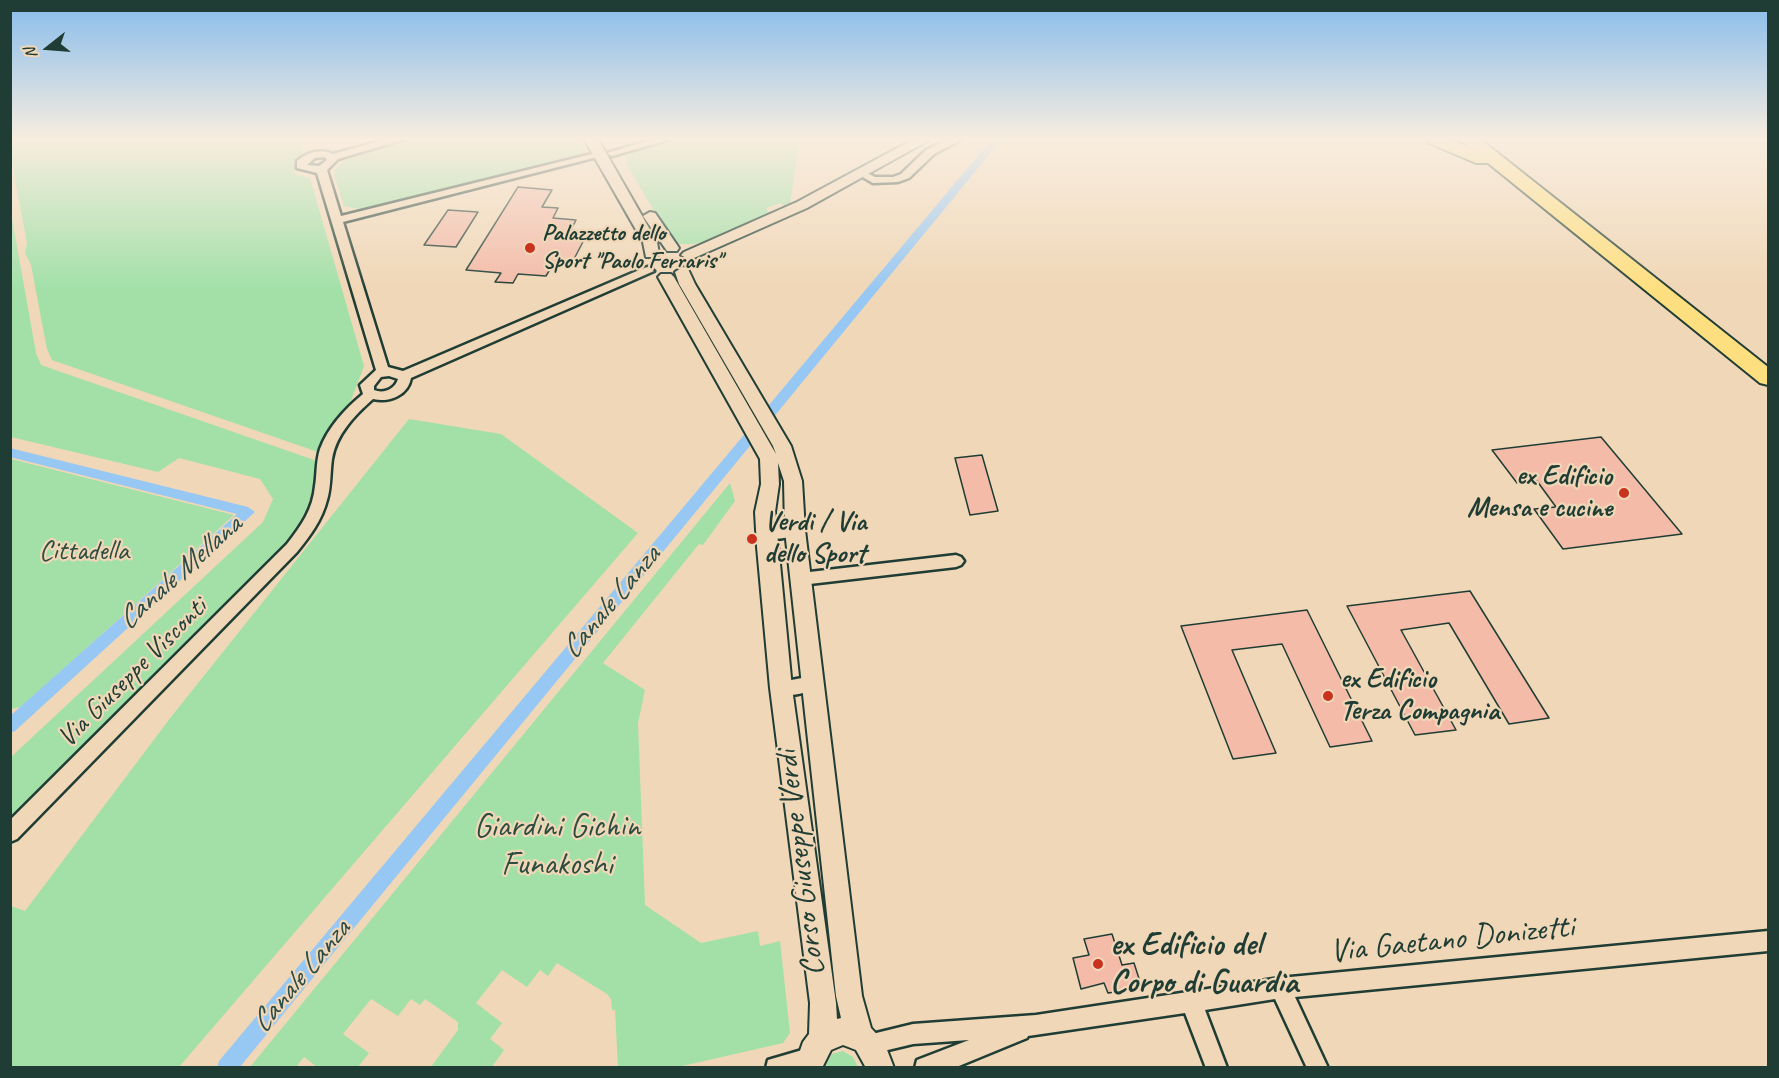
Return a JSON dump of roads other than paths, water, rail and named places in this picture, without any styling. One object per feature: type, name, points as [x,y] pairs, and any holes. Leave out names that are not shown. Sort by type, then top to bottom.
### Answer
[{"type":"highway","points":[[1522,189],[1560,219],[1595,240]]},
{"type":"highway","points":[[1532,189],[1768,378]]},
{"type":"highway","points":[[1540,189],[1574,216],[1595,240]]},
{"type":"street","points":[[328,189],[383,372],[396,371],[404,376]]},
{"type":"street","points":[[337,220],[462,189]]},
{"type":"street","points":[[624,189],[650,242],[651,254],[645,263],[648,271]]},
{"type":"street","points":[[630,189],[663,238],[672,248],[689,255],[802,205],[831,189]]},
{"type":"street","points":[[651,254],[672,248]]},
{"type":"street","points":[[404,376],[648,271],[666,276],[683,272],[691,264],[689,255]]},
{"type":"street","points":[[683,272],[687,284],[767,438]]},
{"type":"street","points":[[666,276],[753,412]]},
{"type":"street","name":"Via Giuseppe Visconti","points":[[10,833],[292,548],[311,523],[321,498],[325,456],[329,443],[338,429],[371,394],[366,388],[369,381],[383,372]]},
{"type":"street","points":[[371,394],[382,396],[396,392],[404,384],[404,376]]},
{"type":"street","name":"Corso Giuseppe Verdi","points":[[767,438],[788,458],[791,470],[795,530],[849,996],[870,1048]]},
{"type":"street","name":"Corso Giuseppe Verdi","points":[[767,438],[771,469],[765,512],[766,533],[781,688],[819,973],[813,1055]]},
{"type":"street","points":[[766,533],[795,530]]},
{"type":"street","points":[[801,579],[956,561]]},
{"type":"street","points":[[781,688],[813,683]]},
{"type":"street","name":"Via Gaetano Donizetti","points":[[870,1048],[913,1035],[1036,1025],[1280,988],[1768,941]]},
{"type":"street","points":[[1280,988],[1318,1068]]},
{"type":"street","points":[[1191,1001],[1217,1068]]},
{"type":"street","name":"Via Gaetano Donizetti","points":[[925,1068],[1036,1025]]},
{"type":"street","points":[[776,1068],[813,1055],[840,1031],[870,1048]]},
{"type":"waterway","name":"Canale Lanza","points":[[226,1068],[955,189]]},
{"type":"waterway","name":"Canale Mellana","points":[[10,452],[248,512],[10,726]]},
{"type":"place","name":"Palazzetto dello Sport \"Paolo Ferraris\"","points":[[530,248]]},
{"type":"place","name":"ex Edificio Mensa e cucine","points":[[1624,493]]},
{"type":"place","name":"Verdi / Via dello Sport","points":[[752,539]]},
{"type":"place","name":"ex Edificio Terza Compagnia","points":[[1328,696]]},
{"type":"place","name":"ex Edificio del Corpo di Guardia","points":[[1098,964]]},
{"type":"park label","name":"Cittadella","points":[[84,552]]},
{"type":"park label","name":"Giardini Gichin Funakoshi","points":[[557,846]]}]
